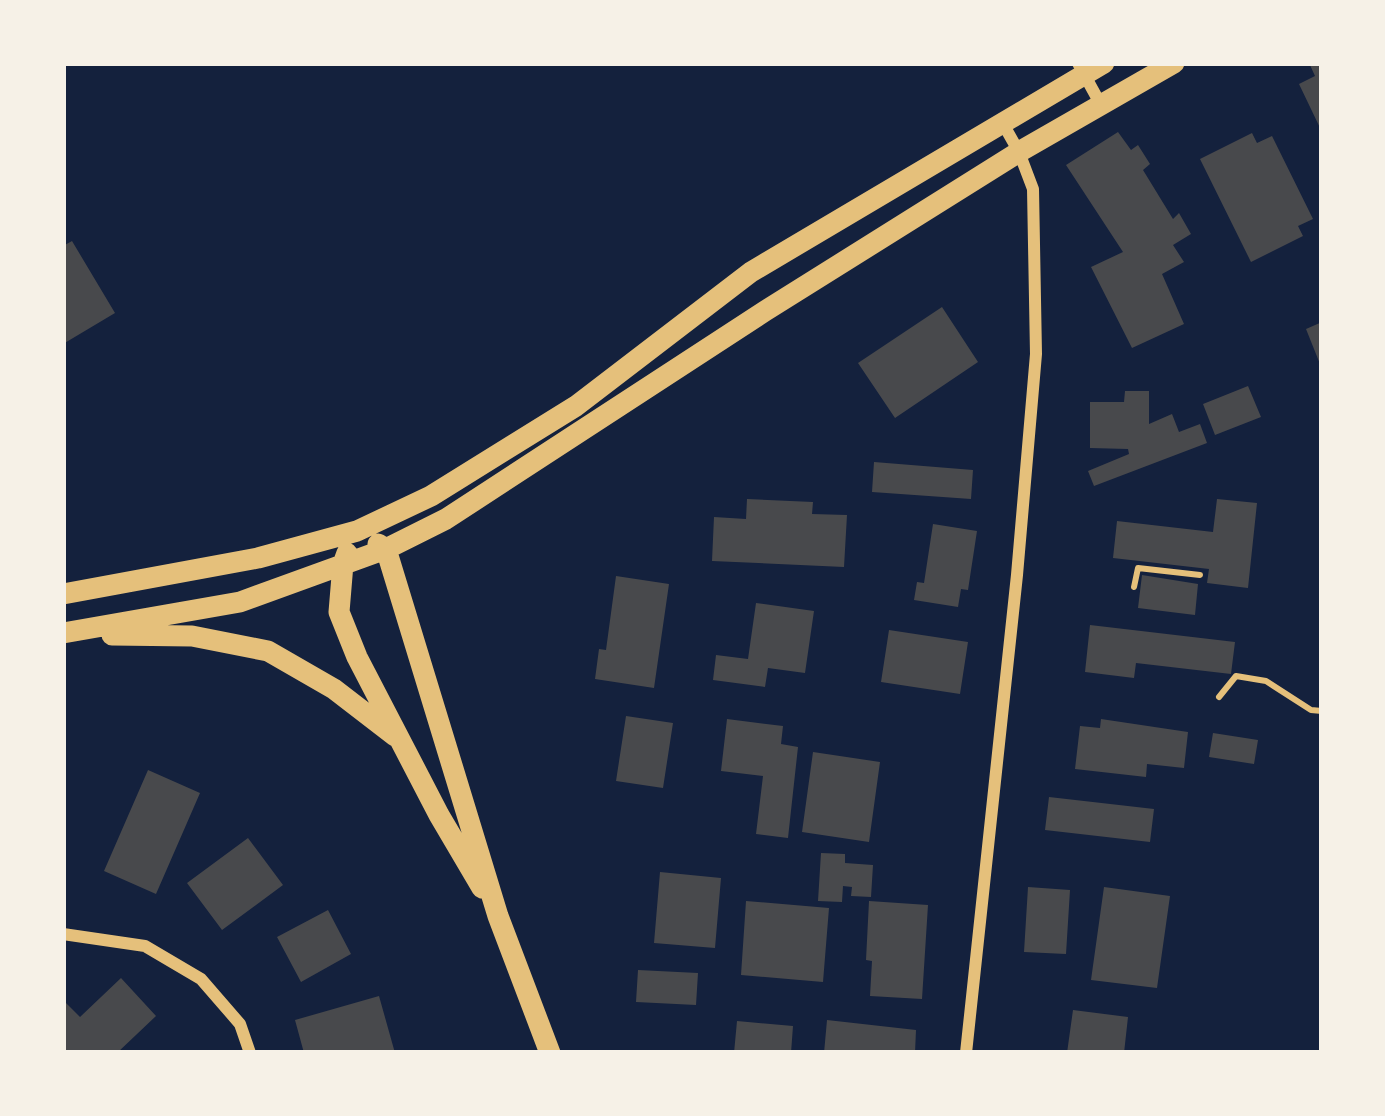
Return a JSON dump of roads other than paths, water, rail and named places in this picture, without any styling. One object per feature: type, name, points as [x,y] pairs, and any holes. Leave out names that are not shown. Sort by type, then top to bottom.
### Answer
[{"type":"street","points":[[63,634],[240,602],[386,549],[446,519],[765,311],[1019,152],[1174,63]]},
{"type":"street","points":[[63,594],[258,558],[357,530],[431,496],[576,406],[751,272],[1089,67],[1101,105]]},
{"type":"street","points":[[966,1053],[1016,591],[1036,354],[1034,189],[1002,122]]},
{"type":"street","points":[[357,530],[386,549],[498,916],[550,1053]]},
{"type":"street","points":[[357,530],[343,565],[338,612],[439,814],[498,916]]},
{"type":"street","points":[[63,634],[192,635],[268,651],[334,689],[404,744]]},
{"type":"street","points":[[63,934],[145,946],[202,979],[239,1024],[250,1053]]}]
